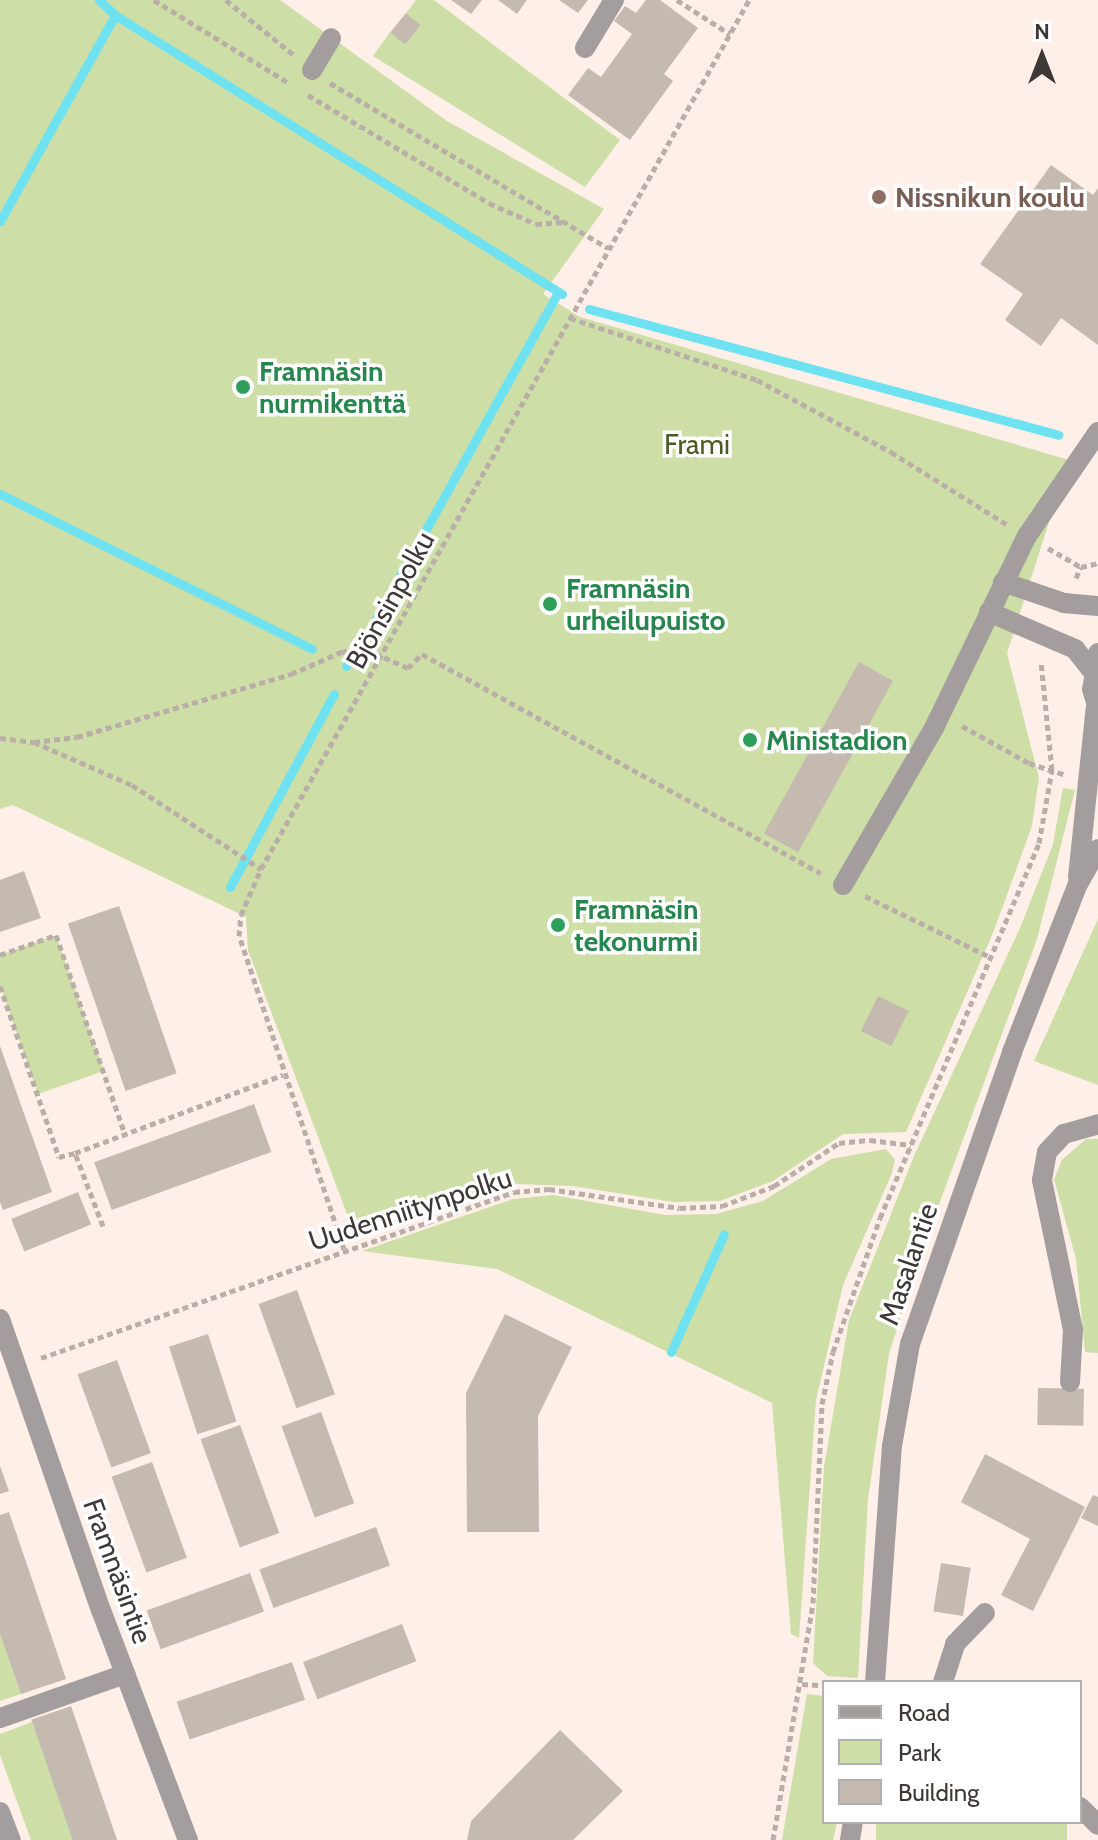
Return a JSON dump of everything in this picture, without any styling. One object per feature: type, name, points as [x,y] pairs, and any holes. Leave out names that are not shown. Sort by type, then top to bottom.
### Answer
[{"type":"street","points":[[585,48],[614,0]]},
{"type":"street","points":[[312,70],[331,38]]},
{"type":"street","points":[[843,885],[941,714],[1027,536],[1098,432]]},
{"type":"street","points":[[1003,582],[1064,603],[1098,606]]},
{"type":"street","points":[[989,612],[1075,649],[1095,662]]},
{"type":"street","name":"Masalantie","points":[[1078,884],[1097,708],[1095,662]]},
{"type":"street","name":"Masalantie","points":[[875,1680],[892,1446],[910,1344],[1078,884],[1098,849]]},
{"type":"street","points":[[1070,1382],[1073,1330],[1042,1180],[1047,1152],[1064,1134],[1098,1124]]},
{"type":"street","name":"Framnäsintie","points":[[0,1319],[125,1674],[188,1840]]},
{"type":"street","points":[[944,1680],[955,1644],[985,1613]]},
{"type":"street","points":[[0,1718],[125,1674]]},
{"type":"street","points":[[1082,1809],[1098,1825]]},
{"type":"street","points":[[0,1812],[11,1840]]},
{"type":"path","points":[[154,0],[489,203],[536,224],[564,222]]},
{"type":"path","points":[[226,0],[312,70],[608,248]]},
{"type":"path","points":[[677,0],[730,34]]},
{"type":"path","name":"Bjönsinpolku","points":[[344,1249],[283,1075],[239,936],[241,915],[261,869],[749,0]]},
{"type":"path","points":[[570,318],[757,380],[891,452],[1081,567],[1098,563]]},
{"type":"path","points":[[1074,581],[1081,567]]},
{"type":"path","points":[[773,1840],[802,1684],[813,1603],[825,1391],[847,1304],[1039,843],[1052,770],[1039,674],[1042,648]]},
{"type":"path","points":[[0,738],[34,742],[77,737],[291,674],[341,652],[366,649],[408,668],[422,654],[843,885],[992,958]]},
{"type":"path","points":[[941,714],[1029,763],[1089,784]]},
{"type":"path","points":[[34,742],[132,785],[261,869]]},
{"type":"path","points":[[0,955],[56,935],[125,1134]]},
{"type":"path","points":[[0,986],[59,1157],[283,1075]]},
{"type":"path","name":"Uudenniitynpolku","points":[[17,1366],[514,1192],[549,1189],[680,1208],[722,1206],[774,1186],[839,1143],[870,1140],[911,1145]]},
{"type":"path","points":[[75,1153],[103,1226]]},
{"type":"path","points":[[802,1684],[822,1685]]},
{"type":"green space","name":"Framnäsin urheilupuisto","points":[[0,0],[280,0],[447,121],[604,209],[543,294],[580,317],[1069,460],[1007,653],[1039,778],[1032,826],[993,933],[906,1132],[843,1134],[773,1181],[720,1201],[673,1202],[573,1186],[516,1184],[377,1230],[353,1230],[248,950],[246,917],[13,805],[0,809]]},
{"type":"green space","points":[[416,0],[434,0],[620,140],[585,187],[373,56],[390,32],[405,44],[421,25],[406,13]]},
{"type":"green space","points":[[1063,788],[1075,790],[1037,939],[920,1256],[889,1354],[868,1499],[858,1678],[827,1676],[813,1663],[824,1467],[849,1320],[914,1156],[1020,928],[1053,844]]},
{"type":"green space","points":[[1098,919],[1098,1085],[1034,1061]]},
{"type":"green space","points":[[56,935],[104,1071],[38,1094],[0,986],[0,955]]},
{"type":"green space","points":[[1086,1139],[1098,1139],[1098,1353],[1085,1352],[1076,1259],[1054,1179],[1062,1160]]},
{"type":"green space","points":[[886,1149],[895,1160],[892,1173],[843,1285],[816,1400],[799,1638],[791,1634],[772,1403],[497,1269],[362,1251],[513,1199],[553,1195],[665,1215],[716,1214],[763,1201],[831,1159]]},
{"type":"green space","points":[[0,1634],[21,1694],[0,1701]]},
{"type":"green space","points":[[807,1694],[822,1696],[822,1824],[837,1824],[833,1840],[782,1840]]},
{"type":"green space","points":[[32,1722],[74,1840],[31,1840],[0,1755],[0,1734]]},
{"type":"green space","points":[[876,1824],[1067,1824],[1067,1840],[876,1840]]},
{"type":"building","points":[[451,0],[482,0],[471,14]]},
{"type":"building","points":[[498,0],[527,0],[517,14]]},
{"type":"building","points":[[559,0],[588,0],[578,13]]},
{"type":"building","points":[[646,0],[660,0],[698,28],[664,74],[673,81],[630,140],[568,95],[588,68],[601,77],[632,34],[614,21],[625,6],[636,13]]},
{"type":"building","points":[[406,13],[421,25],[405,44],[390,32]]},
{"type":"building","points":[[1051,165],[1093,195],[1098,188],[1098,345],[1061,318],[1041,346],[1005,320],[1023,294],[980,264]]},
{"type":"building","points":[[859,662],[893,681],[798,852],[764,833]]},
{"type":"building","points":[[24,871],[41,918],[0,932],[0,880]]},
{"type":"building","points":[[119,906],[177,1073],[126,1091],[68,924]]},
{"type":"building","points":[[878,996],[909,1011],[891,1046],[861,1031]]},
{"type":"building","points":[[0,1046],[52,1192],[3,1210],[0,1202]]},
{"type":"building","points":[[254,1104],[271,1152],[112,1210],[94,1162]]},
{"type":"building","points":[[78,1192],[91,1224],[24,1251],[11,1219]]},
{"type":"building","points":[[297,1290],[335,1394],[296,1408],[258,1304]]},
{"type":"building","points":[[505,1314],[572,1347],[538,1416],[539,1532],[467,1532],[466,1393]]},
{"type":"building","points":[[208,1334],[236,1421],[197,1434],[169,1347]]},
{"type":"building","points":[[117,1360],[151,1453],[111,1467],[78,1374]]},
{"type":"building","points":[[1038,1388],[1084,1389],[1083,1426],[1037,1425]]},
{"type":"building","points":[[321,1412],[354,1503],[315,1518],[282,1426]]},
{"type":"building","points":[[240,1425],[279,1533],[240,1547],[201,1439]]},
{"type":"building","points":[[985,1454],[1085,1507],[1033,1611],[1001,1595],[1030,1539],[961,1502]]},
{"type":"building","points":[[152,1462],[187,1558],[146,1573],[112,1477]]},
{"type":"building","points":[[0,1466],[9,1491],[0,1494]]},
{"type":"building","points":[[1093,1495],[1098,1497],[1098,1526],[1081,1518]]},
{"type":"building","points":[[9,1512],[66,1679],[21,1694],[0,1634],[0,1515]]},
{"type":"building","points":[[376,1527],[390,1566],[274,1608],[259,1569]]},
{"type":"building","points":[[941,1563],[971,1568],[963,1616],[933,1611]]},
{"type":"building","points":[[250,1573],[264,1612],[161,1649],[147,1611]]},
{"type":"building","points":[[402,1624],[416,1661],[317,1699],[303,1662]]},
{"type":"building","points":[[292,1662],[305,1700],[190,1740],[177,1702]]},
{"type":"building","points":[[71,1706],[117,1840],[73,1840],[31,1720]]},
{"type":"building","points":[[560,1730],[623,1791],[573,1840],[467,1840],[471,1821]]},
{"type":"waterway","points":[[99,0],[115,15]]},
{"type":"waterway","points":[[0,221],[115,15],[562,294]]},
{"type":"waterway","points":[[370,630],[558,292]]},
{"type":"waterway","points":[[589,309],[1058,435]]},
{"type":"waterway","points":[[0,494],[312,649]]},
{"type":"waterway","points":[[346,666],[357,652]]},
{"type":"waterway","points":[[230,887],[334,694]]},
{"type":"waterway","points":[[671,1352],[724,1234]]},
{"type":"place","name":"Nissnikun koulu","points":[[879,197]]},
{"type":"place","name":"Framnäsin nurmikenttä","points":[[243,387]]},
{"type":"place","name":"Framnäsin urheilupuisto","points":[[550,604]]},
{"type":"place","name":"Ministadion","points":[[750,740]]},
{"type":"place","name":"Framnäsin tekonurmi","points":[[558,925]]},
{"type":"park label","name":"Frami","points":[[697,444]]}]
